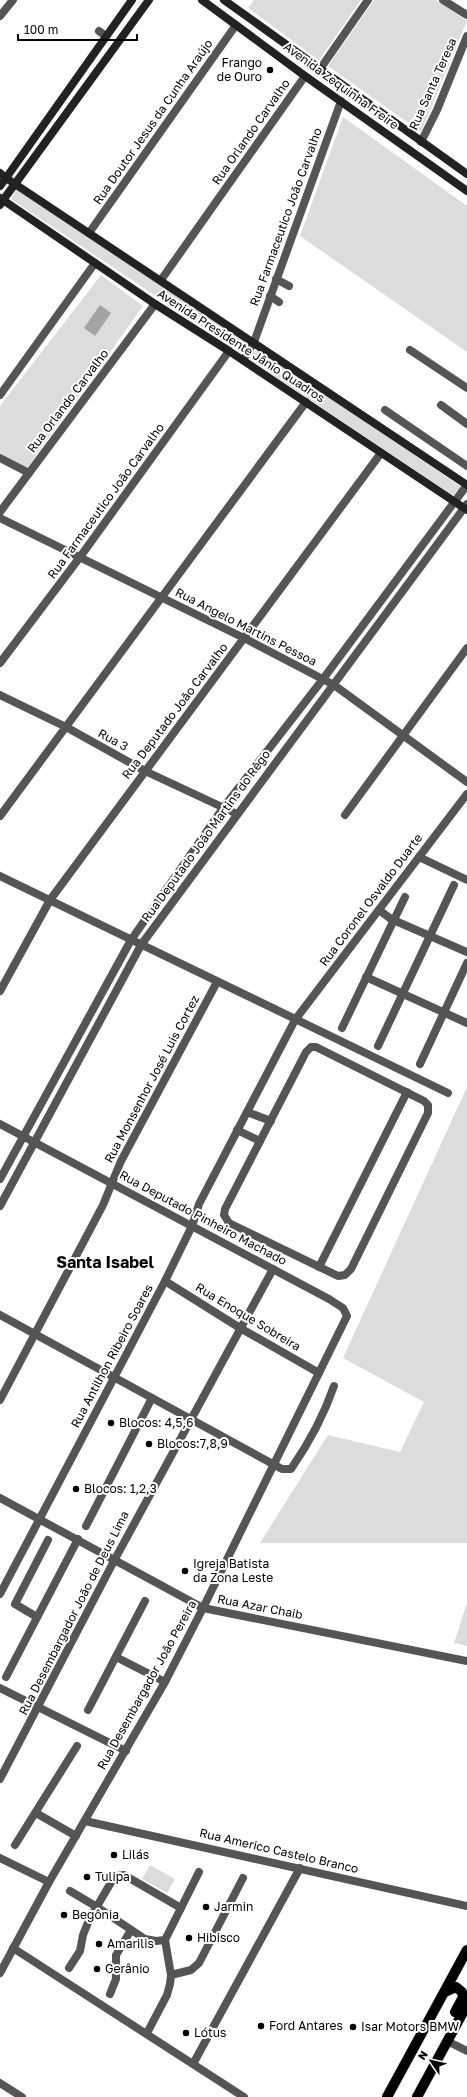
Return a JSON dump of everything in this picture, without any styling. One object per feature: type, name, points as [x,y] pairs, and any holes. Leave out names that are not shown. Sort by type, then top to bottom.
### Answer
[{"type":"main road","points":[[0,186],[3,175],[132,0]]},
{"type":"main road","points":[[1,201],[16,184],[149,0]]},
{"type":"main road","name":"Avenida Zequinha Freire","points":[[202,0],[305,76],[467,191]]},
{"type":"main road","name":"Avenida Zequinha Freire","points":[[224,0],[467,174]]},
{"type":"main road","points":[[305,76],[313,76],[320,69]]},
{"type":"main road","name":"Avenida Presidente Jânio Quadros","points":[[3,175],[467,485]]},
{"type":"main road","name":"Avenida Presidente Jânio Quadros","points":[[1,201],[155,304],[243,360],[455,502],[466,507]]},
{"type":"main road","points":[[387,2097],[467,1950]]},
{"type":"main road","points":[[445,1992],[456,1987],[462,1992],[463,1997],[452,2020],[447,2041]]},
{"type":"main road","points":[[417,2097],[467,2005]]},
{"type":"street","points":[[0,16],[13,0]]},
{"type":"street","points":[[320,69],[368,0]]},
{"type":"street","points":[[443,0],[467,16]]},
{"type":"street","name":"Rua Doutor Jesus da Cunha Araújo","points":[[89,233],[236,25]]},
{"type":"street","points":[[99,30],[106,36]]},
{"type":"street","name":"Rua Santa Teresa","points":[[421,142],[437,110],[467,36]]},
{"type":"street","name":"Rua Orlando Carvalho","points":[[161,280],[305,76]]},
{"type":"street","name":"Rua Farmaceutico João Carvalho","points":[[243,360],[254,342],[341,101]]},
{"type":"street","points":[[0,395],[95,263]]},
{"type":"street","points":[[276,279],[289,286]]},
{"type":"street","points":[[270,296],[280,302]]},
{"type":"street","name":"Rua Orlando Carvalho","points":[[0,512],[155,304]]},
{"type":"street","points":[[410,350],[467,388]]},
{"type":"street","name":"Rua Farmaceutico João Carvalho","points":[[0,664],[80,557],[229,351]]},
{"type":"street","points":[[0,816],[306,402]]},
{"type":"street","points":[[441,405],[467,424]]},
{"type":"street","points":[[385,410],[467,466]]},
{"type":"street","name":"Rua Deputado João Carvalho","points":[[0,991],[50,900],[381,453]]},
{"type":"street","points":[[0,458],[29,473]]},
{"type":"street","name":"Rua Deputado João Martins do Rêgo","points":[[0,1179],[131,940],[223,808],[323,679],[467,485]]},
{"type":"street","name":"Rua Deputado João Martins do Rêgo","points":[[0,1206],[141,945],[466,507]]},
{"type":"street","name":"Rua Angelo Martins Pessoa","points":[[0,518],[244,638],[334,685],[404,734],[467,782]]},
{"type":"street","points":[[345,814],[467,648]]},
{"type":"street","name":"Rua 3","points":[[0,695],[66,727],[145,771],[237,814]]},
{"type":"street","name":"Rua Coronel Osvaldo Duarte","points":[[294,1020],[467,794]]},
{"type":"street","points":[[419,857],[467,880]]},
{"type":"street","points":[[0,876],[294,1020],[448,1093]]},
{"type":"street","points":[[378,1046],[454,885]]},
{"type":"street","points":[[342,1028],[392,920],[405,897]]},
{"type":"street","points":[[379,910],[392,920],[467,952]]},
{"type":"street","points":[[420,1064],[467,963]]},
{"type":"street","points":[[366,977],[467,1023]]},
{"type":"street","name":"Rua Monsenhor José Luis Cortez","points":[[0,1400],[103,1205],[121,1161],[217,982]]},
{"type":"street","name":"Rua Antilhon Ribeiro Soares","points":[[0,1594],[165,1280],[192,1226],[199,1204],[294,1020]]},
{"type":"street","points":[[310,1047],[316,1047],[406,1092],[424,1101],[428,1105],[428,1113],[351,1269],[345,1275],[338,1276],[229,1223],[224,1215],[225,1209],[310,1047]]},
{"type":"street","points":[[319,1267],[406,1092]]},
{"type":"street","points":[[247,1112],[270,1122]]},
{"type":"street","name":"Rua Deputado Pinheiro Machado","points":[[0,1124],[338,1304],[345,1310],[347,1316]]},
{"type":"street","points":[[237,1130],[260,1141]]},
{"type":"street","name":"Rua Desembargador João de Deus Lima","points":[[0,1780],[39,1708],[115,1559],[273,1269]]},
{"type":"street","name":"Rua Enoque Sobreira","points":[[165,1280],[240,1328],[319,1372]]},
{"type":"street","points":[[0,1315],[282,1469],[291,1469],[306,1446],[329,1401],[334,1386]]},
{"type":"street","name":"Rua Desembargador João Pereira","points":[[0,1973],[49,1882],[165,1682],[204,1608],[347,1316]]},
{"type":"street","points":[[86,1526],[152,1398]]},
{"type":"street","name":"Rua Azar Chaib","points":[[0,1498],[40,1518],[204,1608],[467,1661]]},
{"type":"street","points":[[6,1677],[78,1539]]},
{"type":"street","points":[[37,1617],[15,1604],[48,1540]]},
{"type":"street","points":[[88,1710],[145,1601]]},
{"type":"street","points":[[116,1657],[165,1682]]},
{"type":"street","points":[[0,1688],[126,1751]]},
{"type":"street","points":[[15,1845],[77,1746]]},
{"type":"street","points":[[36,1813],[76,1836]]},
{"type":"street","name":"Rua Americo Castelo Branco","points":[[85,1821],[467,1906]]},
{"type":"street","points":[[0,1858],[49,1882]]},
{"type":"street","points":[[193,2064],[300,1868]]},
{"type":"street","points":[[147,2033],[167,1995],[171,1975],[165,1940],[199,1872]]},
{"type":"street","points":[[69,1968],[80,1950],[85,1929],[97,1907],[114,1879],[121,1875],[124,1875],[181,1908]]},
{"type":"street","points":[[171,1975],[191,1970],[198,1963],[244,1878]]},
{"type":"street","points":[[70,1891],[150,1941],[165,1940]]},
{"type":"street","points":[[110,1994],[116,1979],[116,1955],[131,1930]]},
{"type":"street","points":[[13,1948],[147,2033],[244,2097]]},
{"type":"street","points":[[447,2041],[467,2051]]},
{"type":"street","points":[[0,2083],[22,2097]]},
{"type":"shaded area","points":[[254,0],[361,0],[319,60],[248,8]]},
{"type":"shaded area","points":[[374,0],[435,0],[467,21],[421,132],[328,66]]},
{"type":"shaded area","points":[[343,117],[467,206],[467,352],[300,236]]},
{"type":"shaded area","points":[[17,189],[248,344],[241,353],[11,199]]},
{"type":"shaded area","points":[[101,275],[143,306],[27,468],[0,453],[0,406]]},
{"type":"shaded area","points":[[100,305],[111,313],[95,336],[84,328]]},
{"type":"shaded area","points":[[258,350],[460,486],[460,488],[454,495],[452,495],[251,360],[252,353]]},
{"type":"shaded area","points":[[467,1087],[467,1543],[260,1543],[328,1435],[400,1452],[424,1402],[343,1358]]},
{"type":"shaded area","points":[[467,1603],[467,1646],[454,1643]]},
{"type":"shaded area","points":[[150,1865],[175,1879],[167,1893],[142,1879]]},
{"type":"place","name":"Frango de Ouro","points":[[270,70]]},
{"type":"place","name":"Blocos: 4,5,6","points":[[111,1423]]},
{"type":"place","name":"Blocos:7,8,9","points":[[149,1444]]},
{"type":"place","name":"Blocos: 1,2,3","points":[[76,1489]]},
{"type":"place","name":"Igreja Batista da Zona Leste","points":[[185,1571]]},
{"type":"place","name":"Lilás","points":[[114,1855]]},
{"type":"place","name":"Tulipa","points":[[87,1877]]},
{"type":"place","name":"Jarmin","points":[[206,1907]]},
{"type":"place","name":"Begônia","points":[[64,1915]]},
{"type":"place","name":"Hibisco","points":[[189,1938]]},
{"type":"place","name":"Amarilis","points":[[99,1944]]},
{"type":"place","name":"Gerânio","points":[[97,1969]]},
{"type":"place","name":"Ford Antares","points":[[261,2026]]},
{"type":"place","name":"Isar Motors BMW","points":[[353,2027]]},
{"type":"place","name":"Lótus","points":[[186,2033]]},
{"type":"district","name":"Santa Isabel","points":[[105,1262]]}]
